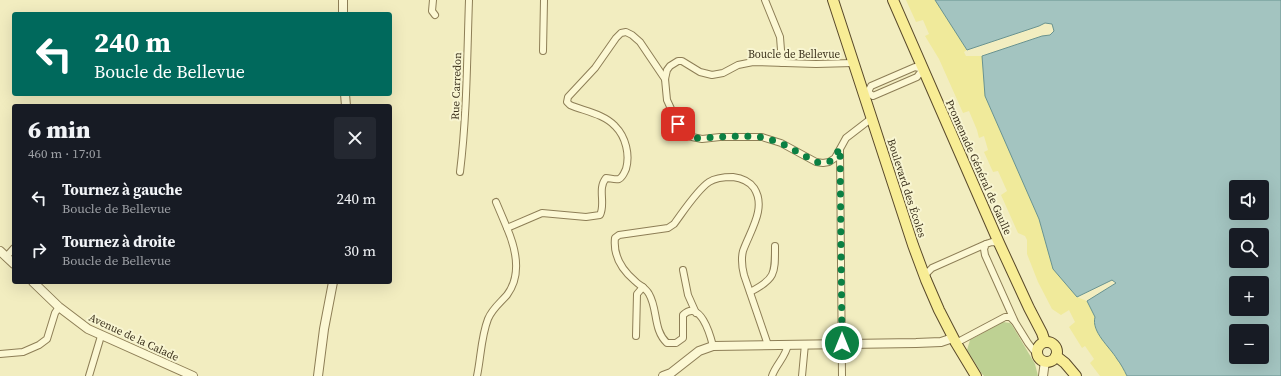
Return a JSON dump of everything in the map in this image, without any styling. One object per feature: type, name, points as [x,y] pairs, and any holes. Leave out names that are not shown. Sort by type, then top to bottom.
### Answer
[{"type":"main road","name":"Boulevard des Écoles","points":[[833,0],[853,63],[867,94],[872,118],[924,276],[939,310],[976,376]]},
{"type":"main road","name":"Promenade Général de Gaulle","points":[[893,0],[999,243],[1045,342]]},
{"type":"main road","points":[[1045,342],[1052,343],[1057,350],[1056,356],[1053,360],[1045,362],[1040,358],[1038,352],[1040,345],[1045,342]]},
{"type":"main road","points":[[1056,356],[1065,363],[1076,376]]},
{"type":"street","points":[[343,0],[343,12]]},
{"type":"street","points":[[433,0],[432,11],[435,15]]},
{"type":"street","name":"Rue Carredon","points":[[460,172],[464,142],[467,86],[469,0]]},
{"type":"street","points":[[543,51],[544,0]]},
{"type":"street","points":[[765,0],[780,37],[782,63]]},
{"type":"street","points":[[507,228],[542,213],[586,217],[600,215],[603,209],[603,182],[606,178],[618,179],[624,176],[628,158],[626,145],[615,126],[609,120],[570,105],[567,102],[568,97],[595,68],[621,33],[626,32],[640,42],[665,80],[668,100],[678,124],[687,135],[692,137],[702,139],[742,136],[762,137],[781,143],[816,162],[823,163],[829,162],[834,158],[846,138],[872,118]]},
{"type":"street","name":"Boucle de Bellevue","points":[[665,80],[667,70],[678,61],[682,61],[700,72],[712,75],[723,73],[738,64],[753,62],[853,63]]},
{"type":"street","points":[[915,67],[923,69],[916,77],[873,96],[867,94],[871,86],[915,67]]},
{"type":"street","points":[[840,148],[842,376]]},
{"type":"street","points":[[713,346],[708,329],[702,317],[692,311],[687,311],[683,315],[683,338],[676,343],[667,343],[662,339],[649,293],[636,282],[619,263],[615,251],[615,238],[619,235],[668,228],[674,224],[703,187],[710,181],[732,177],[740,178],[751,183],[758,194],[758,214],[743,252],[742,263],[744,275],[768,345]]},
{"type":"street","points":[[477,376],[484,335],[489,318],[497,305],[507,294],[516,270],[516,252],[496,202]]},
{"type":"street","points":[[924,276],[932,268],[986,244],[992,242],[999,243]]},
{"type":"street","points":[[986,244],[984,248],[985,255],[1015,322],[1028,343],[1035,352],[1038,352]]},
{"type":"street","points":[[750,292],[768,282],[772,275],[775,269],[775,246]]},
{"type":"street","points":[[12,249],[3,254],[12,262]]},
{"type":"street","points":[[683,270],[688,295],[697,314]]},
{"type":"street","name":"Avenue de la Calade","points":[[35,284],[59,307],[88,329],[193,376]]},
{"type":"street","points":[[318,376],[324,329],[333,284]]},
{"type":"street","points":[[636,336],[638,294],[643,287]]},
{"type":"street","points":[[0,354],[23,352],[39,346],[47,339],[55,313],[59,307]]},
{"type":"street","points":[[664,376],[671,373],[699,351],[713,346],[941,342],[955,340],[1005,317],[1010,318],[1015,322]]},
{"type":"street","points":[[89,376],[101,336]]},
{"type":"street","points":[[772,376],[776,366],[784,356],[788,344]]},
{"type":"street","points":[[802,376],[805,344]]},
{"type":"street","points":[[1043,376],[1045,362]]},
{"type":"green space","points":[[1003,322],[1010,323],[1012,325],[1035,364],[1038,376],[984,376],[982,374],[967,350],[970,340]]},
{"type":"sand","points":[[906,0],[935,0],[967,50],[964,52],[966,56],[982,56],[985,96],[1039,219],[1053,269],[1077,297],[1087,301],[1127,376],[1100,376],[1090,363],[1094,359],[1085,346],[1082,348],[1069,327],[1075,322],[1069,310],[1061,315],[1052,309],[1038,282],[1027,254],[1027,240],[1025,236],[1018,233],[1001,195],[1007,191],[998,171],[993,172],[984,152],[988,150],[984,136],[979,138],[969,111],[963,113],[939,59],[925,36],[929,34],[923,20],[916,22]]},
{"type":"water","points":[[935,0],[1281,0],[1281,376],[1127,376],[1114,354],[1098,334],[1095,317],[1087,301],[1116,283],[1112,280],[1077,297],[1053,269],[1039,219],[985,96],[982,56],[1042,36],[1050,35],[1054,31],[1052,24],[1045,23],[967,50]]},
{"type":"route","points":[[678,124],[687,135],[702,139],[742,136],[762,137],[781,143],[816,162],[829,162],[834,158],[840,148],[842,224],[842,343]]}]
